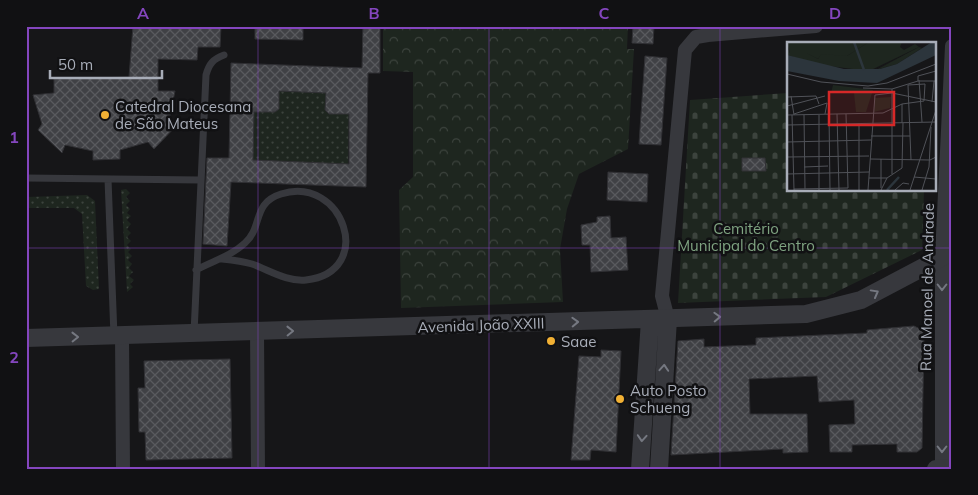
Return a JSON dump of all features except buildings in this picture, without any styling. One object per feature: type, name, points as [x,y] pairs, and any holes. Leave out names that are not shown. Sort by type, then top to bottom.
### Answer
[{"type":"street","points":[[659,469],[668,319],[662,296],[685,50],[696,37],[816,26]]},
{"type":"street","name":"Rua Manoel de Andrade","points":[[942,469],[952,46]]},
{"type":"street","name":"Avenida João XXIII","points":[[26,338],[806,314],[837,308],[861,300],[947,254]]},
{"type":"street","points":[[640,469],[650,320],[662,296]]},
{"type":"street","points":[[257,331],[258,469]]},
{"type":"street","points":[[118,336],[123,469]]},
{"type":"street","points":[[645,396],[662,397]]},
{"type":"street","points":[[936,469],[952,468]]},
{"type":"lane","points":[[194,333],[206,75],[209,66],[215,58],[224,55]]},
{"type":"lane","points":[[26,178],[200,180]]},
{"type":"lane","points":[[108,180],[118,336]]},
{"type":"lane","points":[[196,270],[222,259],[250,239],[264,204],[271,197],[284,193],[307,194],[330,202],[338,213],[347,240],[344,254],[336,268],[325,276],[304,280],[286,278],[250,263],[222,259]]},
{"type":"green space","points":[[383,26],[628,26],[627,49],[634,49],[628,149],[579,174],[567,209],[560,249],[563,302],[401,308],[399,190],[413,177],[413,72],[383,71]]},
{"type":"green space","points":[[254,90],[349,93],[348,164],[253,160]]},
{"type":"green space","name":"Cemitério Municipal do Centro","points":[[787,93],[787,191],[924,191],[922,250],[826,297],[678,303],[690,100]]},
{"type":"green space","points":[[126,189],[130,193],[126,197],[130,201],[126,205],[130,209],[127,213],[131,216],[127,220],[131,224],[127,229],[131,233],[127,237],[131,241],[127,245],[131,249],[128,252],[132,256],[128,260],[132,264],[129,268],[133,272],[129,276],[134,280],[130,284],[133,287],[127,292],[121,190]]},
{"type":"green space","points":[[87,195],[95,201],[99,289],[93,290],[86,286],[82,214],[74,208],[26,208],[26,197]]},
{"type":"place","name":"Catedral Diocesana de São Mateus","points":[[105,115]]},
{"type":"place","name":"Saae","points":[[551,341]]},
{"type":"place","name":"Auto Posto Schueng","points":[[620,399]]}]
